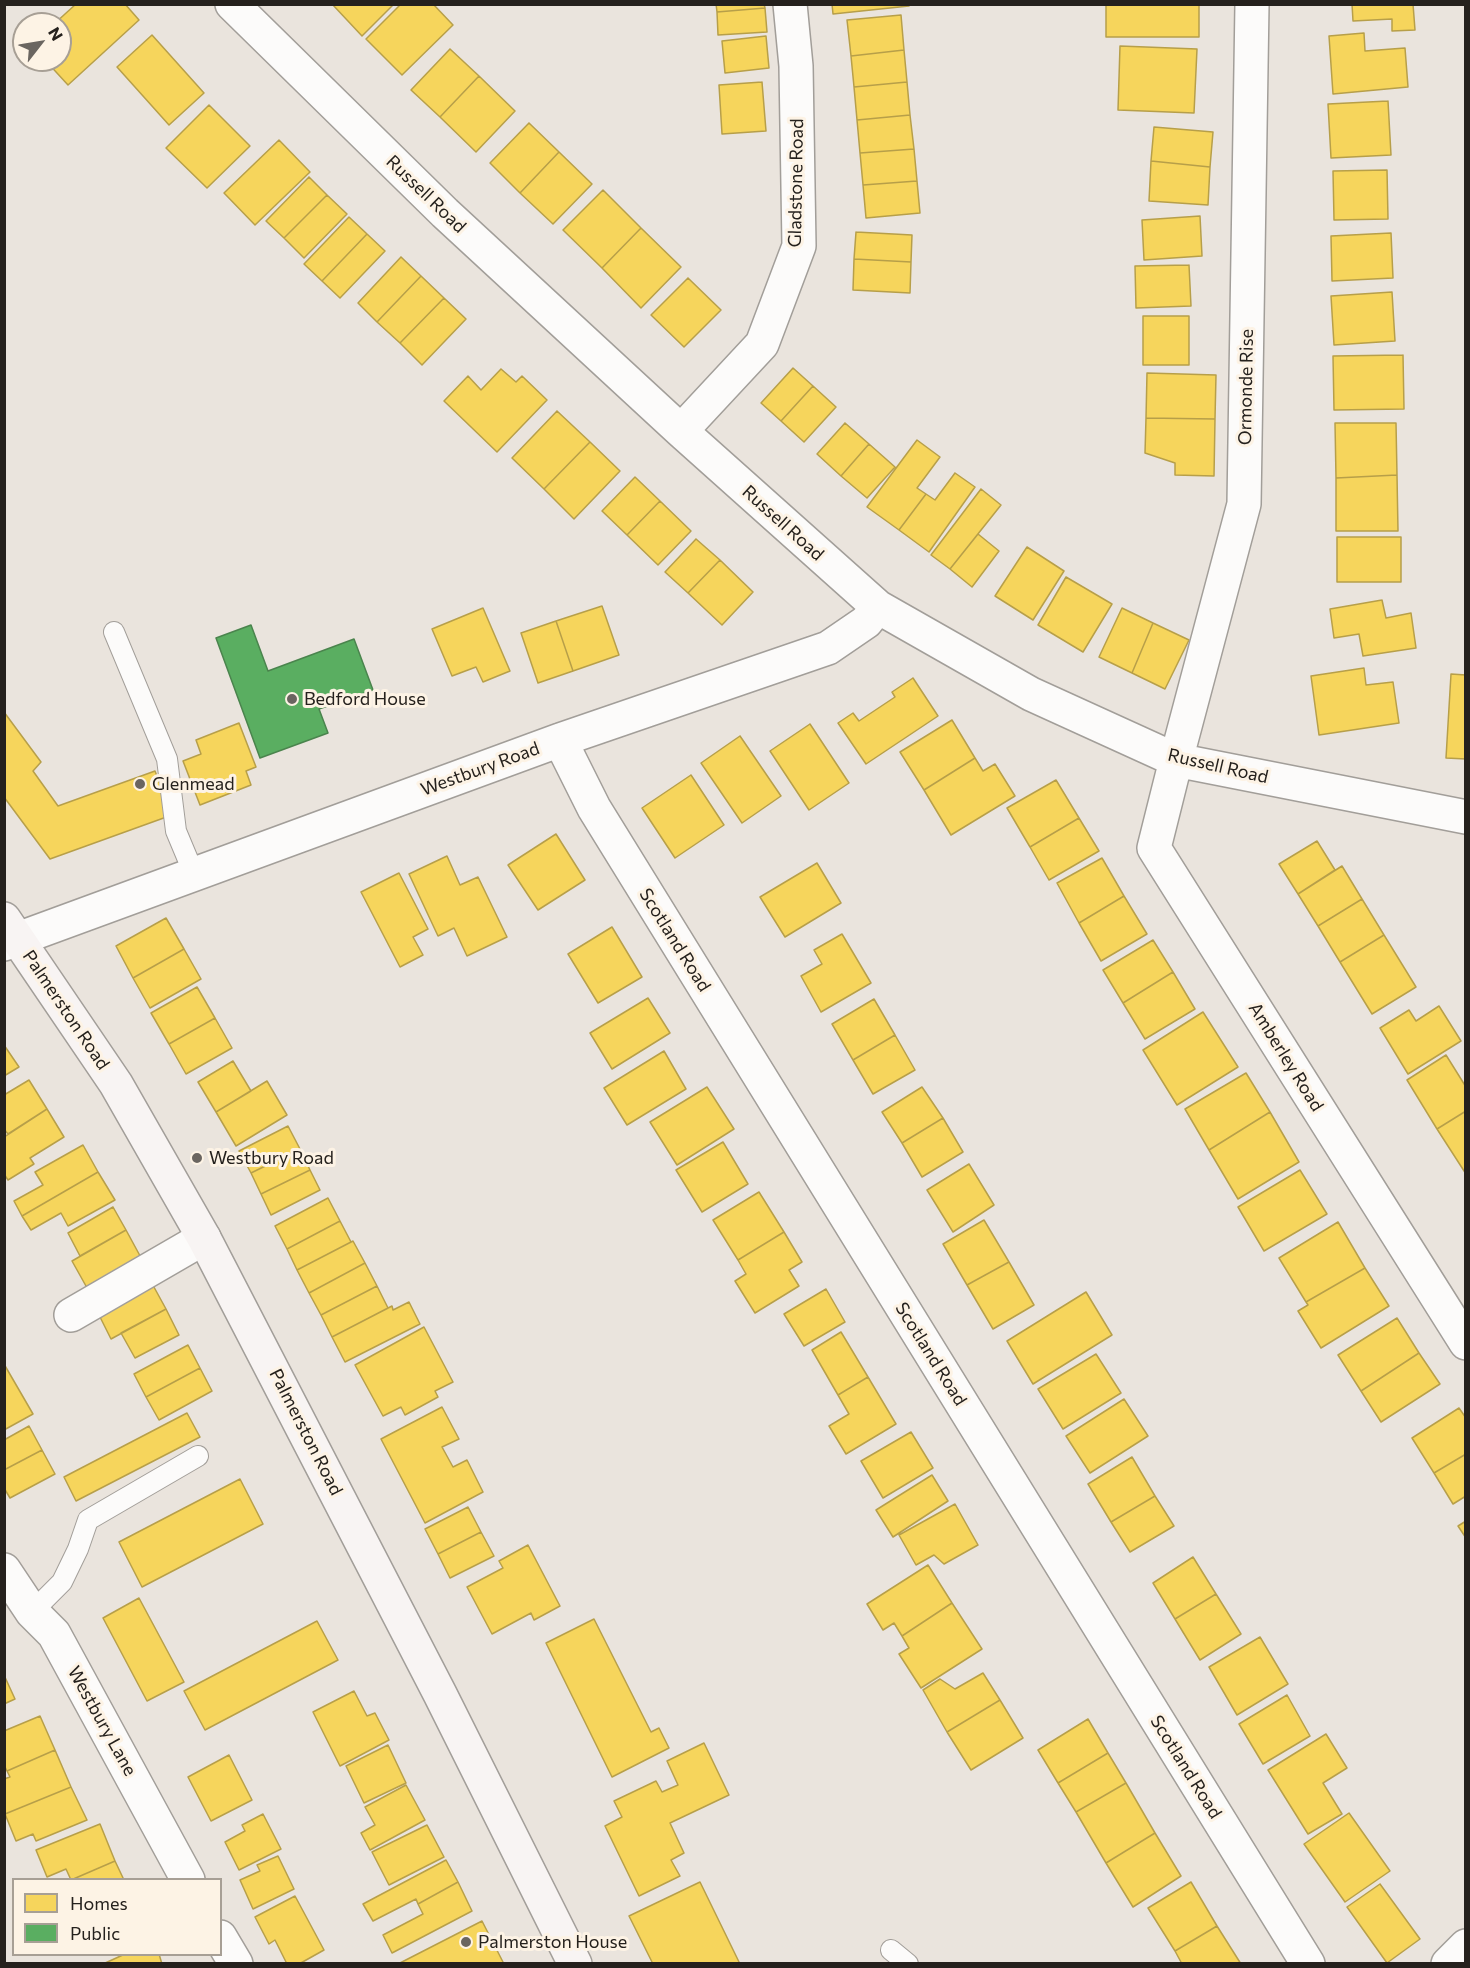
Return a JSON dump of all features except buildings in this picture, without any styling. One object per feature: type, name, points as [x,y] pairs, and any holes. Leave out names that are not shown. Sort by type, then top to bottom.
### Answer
[{"type":"main road","name":"Palmerston Road","points":[[9,934],[116,1084],[204,1238],[440,1694],[575,1964]]},
{"type":"street","name":"Russell Road","points":[[232,4],[445,213],[681,431],[878,607],[1031,694],[1176,760],[1466,818]]},
{"type":"street","name":"Gladstone Road","points":[[681,431],[762,344],[799,246],[796,66],[790,4]]},
{"type":"street","name":"Ormonde Rise","points":[[1176,760],[1244,504],[1252,4]]},
{"type":"street","name":"Westbury Road","points":[[9,934],[194,874],[560,740],[828,648],[866,622],[878,607]]},
{"type":"street","name":"Scotland Road","points":[[560,740],[594,808],[1308,1964]]},
{"type":"street","name":"Amberley Road","points":[[1176,760],[1154,849],[1466,1343]]},
{"type":"street","points":[[71,1315],[204,1238]]},
{"type":"street","name":"Westbury Lane","points":[[4,1570],[32,1612],[54,1634],[187,1878]]},
{"type":"street","points":[[222,1940],[236,1964]]},
{"type":"street","points":[[1448,1964],[1466,1946]]},
{"type":"lane","points":[[114,632],[167,759],[176,831],[194,874]]},
{"type":"lane","points":[[32,1612],[62,1582],[78,1549],[88,1520],[198,1456]]},
{"type":"lane","points":[[891,1950],[908,1964]]},
{"type":"place","name":"Bedford House","points":[[292,699]]},
{"type":"place","name":"Glenmead","points":[[140,784]]},
{"type":"place","name":"Westbury Road","points":[[197,1158]]},
{"type":"place","name":"Palmerston House","points":[[466,1942]]}]
